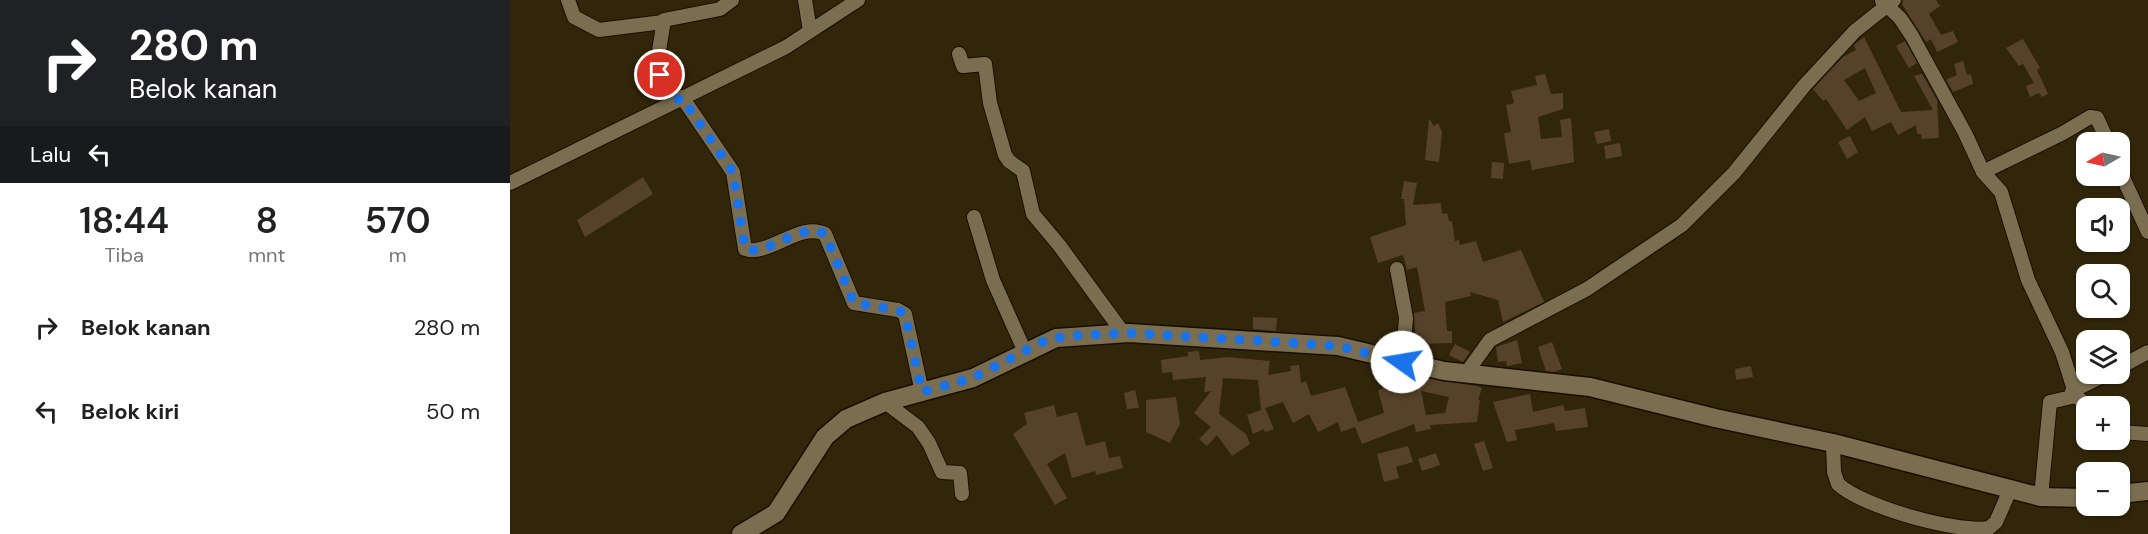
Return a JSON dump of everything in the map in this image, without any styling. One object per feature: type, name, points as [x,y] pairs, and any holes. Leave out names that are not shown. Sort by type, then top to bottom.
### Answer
[{"type":"street","points":[[568,0],[574,17],[599,30],[663,22]]},
{"type":"street","points":[[732,0],[720,9],[666,18],[663,22],[657,63],[677,100],[733,172],[745,249],[755,250],[810,231],[825,234],[854,303],[898,310],[905,314],[922,392]]},
{"type":"street","points":[[805,0],[810,31]]},
{"type":"street","points":[[510,183],[786,46],[858,0]]},
{"type":"street","points":[[1467,372],[1490,340],[1587,289],[1682,225],[1734,174],[1804,86],[1855,31],[1887,2],[1922,53],[1983,172],[2001,192],[2028,280],[2062,352],[2074,394]]},
{"type":"street","points":[[959,54],[963,66],[985,64],[990,103],[1005,154],[1009,161],[1023,171],[1033,214],[1059,245],[1124,334]]},
{"type":"street","points":[[1983,172],[2063,134],[2090,117],[2097,118],[2103,132]]},
{"type":"street","points":[[2127,186],[2148,232]]},
{"type":"street","points":[[974,217],[993,280],[1024,352]]},
{"type":"street","points":[[1397,269],[1406,318],[1402,362]]},
{"type":"street","points":[[741,534],[776,513],[825,437],[846,419],[885,402],[973,378],[1056,338],[1124,334],[1338,346],[1444,371],[1590,387],[1715,418],[1833,443],[2010,490],[2041,497],[2076,498]]},
{"type":"street","points":[[2130,362],[2148,352]]},
{"type":"street","points":[[2041,497],[2050,402],[2074,394],[2090,384]]},
{"type":"street","points":[[885,402],[918,427],[929,443],[942,472],[960,473],[962,494]]},
{"type":"street","points":[[2130,433],[2148,434]]},
{"type":"street","points":[[1833,443],[1834,472],[1838,484],[1884,508],[1903,515],[1989,528],[1996,522],[2010,490]]},
{"type":"street","points":[[2130,493],[2148,491]]},
{"type":"building","points":[[1903,0],[1936,0],[1940,6],[1929,14],[1941,35],[1953,31],[1958,42],[1937,52],[1931,39],[1926,42],[1902,4]]},
{"type":"building","points":[[1864,37],[1901,112],[1933,110],[1914,76],[1922,74],[1937,100],[1939,138],[1922,139],[1921,134],[1917,134],[1916,125],[1898,135],[1891,122],[1872,131],[1865,117],[1847,130],[1826,99],[1823,101],[1813,89],[1843,57],[1856,50],[1854,45]],"holes":[[[1865,68],[1876,93],[1859,101],[1844,80]]]},
{"type":"building","points":[[2023,39],[2040,68],[2037,70],[2048,94],[2042,97],[2039,93],[2030,97],[2026,86],[2034,83],[2023,64],[2019,66],[2006,48]]},
{"type":"building","points":[[1905,41],[1917,63],[1909,68],[1896,46]]},
{"type":"building","points":[[1963,61],[1967,75],[1971,74],[1973,84],[1953,92],[1946,80],[1957,75],[1954,64]]},
{"type":"building","points":[[1545,74],[1551,94],[1563,93],[1563,109],[1538,117],[1541,139],[1562,137],[1560,120],[1571,118],[1574,162],[1532,170],[1530,160],[1509,164],[1504,133],[1511,132],[1506,105],[1514,103],[1511,91],[1537,85],[1535,76]]},
{"type":"building","points":[[1429,119],[1434,126],[1438,123],[1442,132],[1439,162],[1425,160]]},
{"type":"building","points":[[1609,129],[1611,141],[1597,144],[1594,132]]},
{"type":"building","points":[[1850,136],[1858,152],[1847,159],[1838,142]]},
{"type":"building","points":[[1620,143],[1622,156],[1606,159],[1604,146]]},
{"type":"building","points":[[1492,162],[1504,163],[1503,179],[1491,178]]},
{"type":"building","points":[[643,177],[653,194],[585,237],[577,220]]},
{"type":"building","points":[[1404,181],[1417,183],[1413,205],[1441,203],[1442,214],[1447,213],[1449,221],[1452,221],[1455,241],[1459,240],[1460,245],[1476,241],[1483,262],[1521,250],[1544,302],[1503,322],[1498,300],[1470,292],[1471,296],[1445,302],[1447,331],[1452,331],[1452,343],[1416,344],[1414,313],[1425,311],[1417,267],[1407,270],[1403,255],[1378,263],[1370,237],[1406,225],[1404,199],[1401,199]]},
{"type":"building","points":[[1253,317],[1277,318],[1276,331],[1253,329]]},
{"type":"building","points":[[1517,340],[1522,363],[1507,366],[1506,361],[1498,362],[1496,347]]},
{"type":"building","points":[[1552,342],[1562,369],[1554,372],[1546,371],[1538,347]]},
{"type":"building","points":[[1455,344],[1470,352],[1463,362],[1449,355]]},
{"type":"building","points":[[1199,351],[1200,360],[1227,357],[1270,361],[1268,375],[1291,371],[1290,366],[1299,365],[1301,383],[1306,381],[1311,396],[1345,387],[1358,422],[1384,413],[1378,390],[1389,387],[1387,375],[1400,373],[1408,374],[1409,381],[1426,378],[1477,386],[1482,388],[1478,400],[1480,400],[1477,422],[1430,425],[1431,429],[1416,432],[1414,424],[1362,444],[1355,427],[1341,432],[1338,422],[1318,432],[1309,414],[1293,423],[1283,402],[1265,408],[1274,429],[1265,432],[1264,429],[1253,434],[1247,415],[1261,410],[1258,380],[1223,378],[1219,414],[1246,434],[1250,444],[1232,456],[1217,435],[1207,446],[1199,439],[1211,427],[1194,413],[1211,391],[1204,392],[1206,377],[1173,380],[1172,372],[1162,373],[1161,360],[1188,356],[1188,352]],"holes":[[[1421,391],[1449,397],[1445,413],[1426,415]]]},
{"type":"building","points":[[1751,366],[1753,377],[1736,380],[1735,369]]},
{"type":"building","points":[[1135,390],[1139,408],[1127,409],[1124,393]]},
{"type":"building","points":[[1530,394],[1533,412],[1563,405],[1565,411],[1585,408],[1588,427],[1556,431],[1554,423],[1515,430],[1517,440],[1507,442],[1493,402]]},
{"type":"building","points":[[1176,397],[1180,424],[1170,443],[1146,432],[1146,400]]},
{"type":"building","points":[[1054,405],[1057,417],[1077,412],[1086,446],[1105,441],[1109,458],[1120,456],[1123,468],[1096,475],[1095,471],[1072,478],[1065,453],[1047,464],[1067,498],[1055,505],[1013,434],[1027,424],[1024,413]]},
{"type":"building","points":[[1484,441],[1493,468],[1483,471],[1474,444]]},
{"type":"building","points":[[1408,446],[1413,462],[1396,467],[1399,478],[1384,482],[1377,454]]},
{"type":"building","points":[[1436,453],[1440,465],[1422,471],[1418,459]]},
{"type":"route","points":[[660,75],[673,102],[682,98],[733,172],[745,249],[755,250],[810,231],[825,234],[849,296],[854,303],[898,310],[905,314],[922,392],[973,378],[1042,342],[1066,336],[1129,333],[1338,346],[1402,362]]}]
